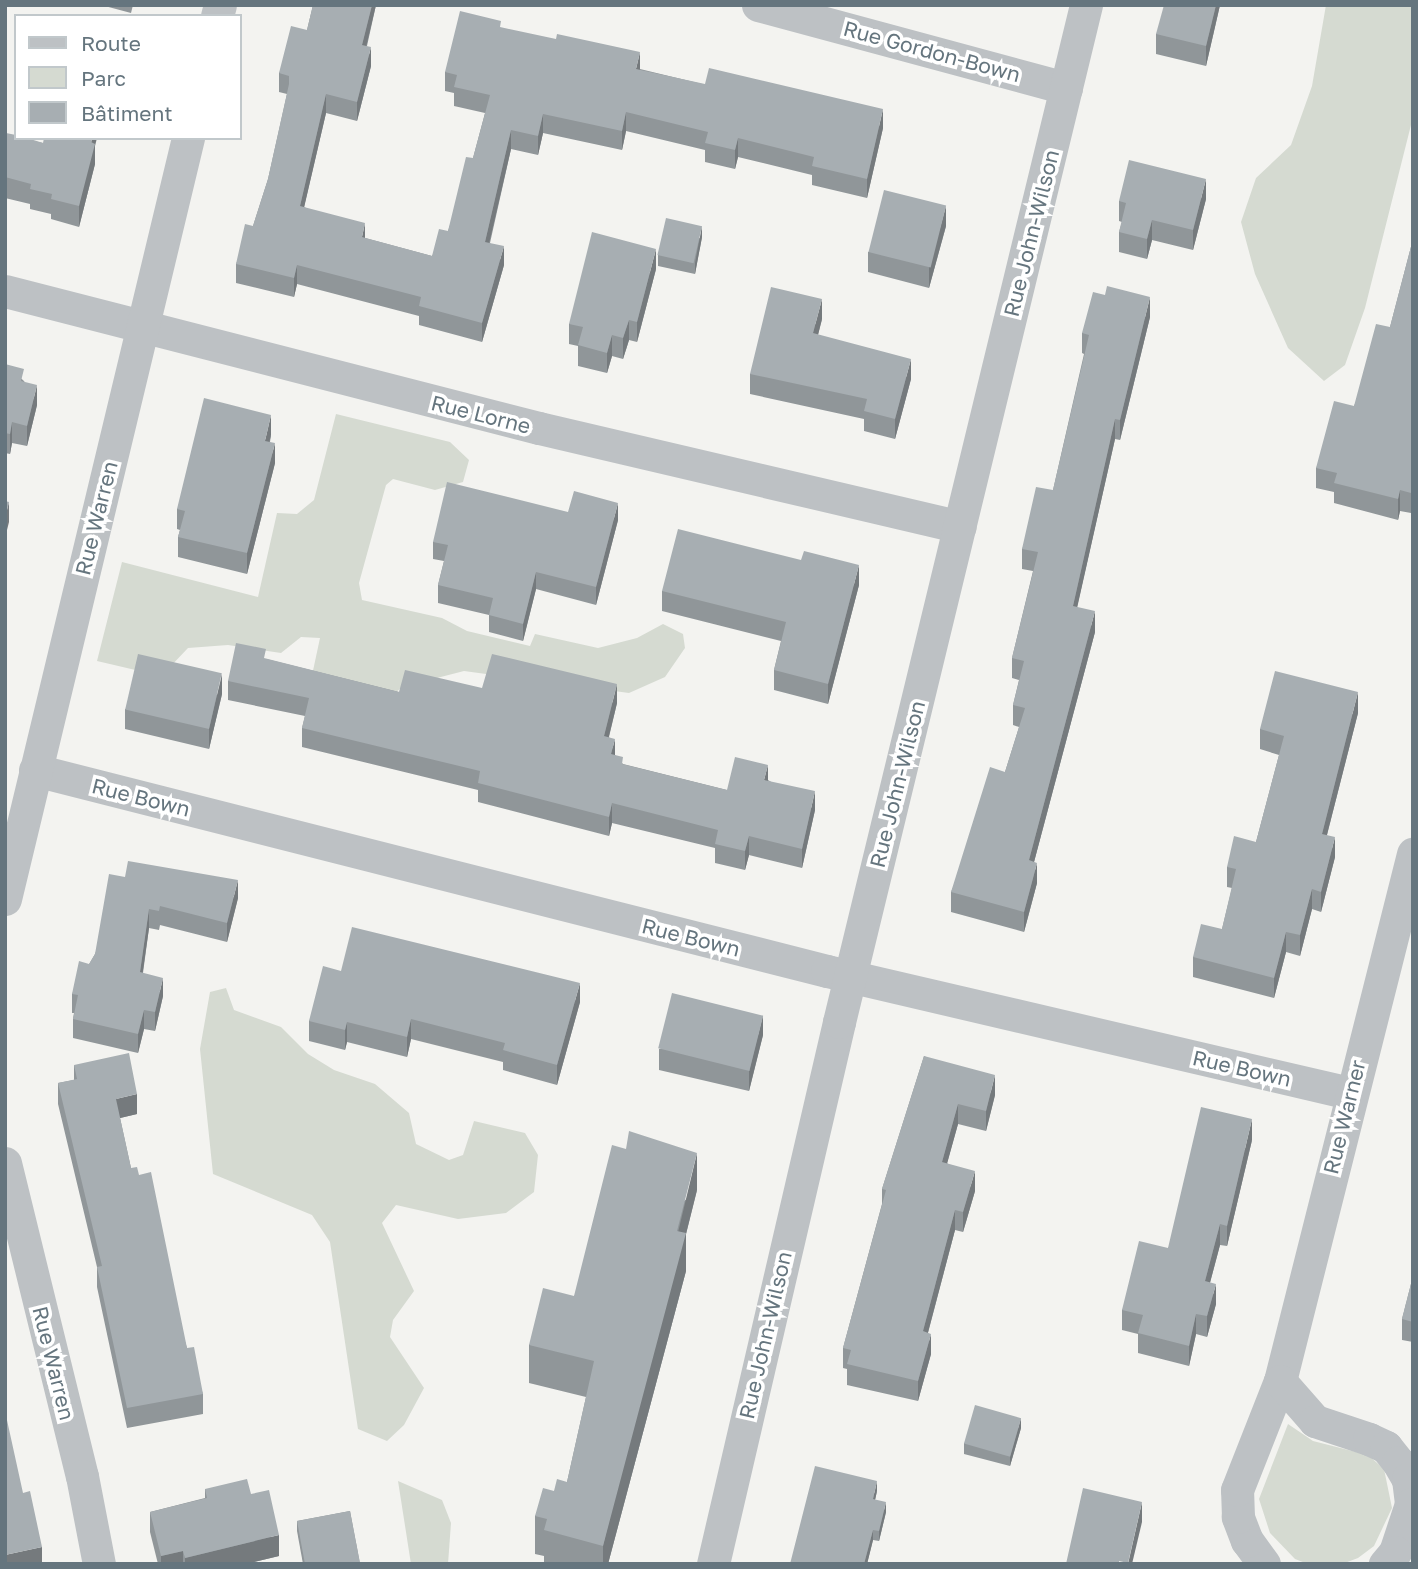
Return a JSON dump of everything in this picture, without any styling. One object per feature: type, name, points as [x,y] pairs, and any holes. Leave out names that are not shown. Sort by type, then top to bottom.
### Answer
[{"type":"street","name":"Rue Gordon-Bown","points":[[758,5],[1066,88]]},
{"type":"street","name":"Rue John-Wilson","points":[[713,1564],[850,976],[1086,5]]},
{"type":"street","name":"Rue Warren","points":[[5,898],[188,140]]},
{"type":"street","name":"Rue Lorne","points":[[5,290],[143,329],[960,527]]},
{"type":"street","name":"Rue Bown","points":[[35,770],[850,976],[1349,1093]]},
{"type":"street","name":"Rue Warner","points":[[1264,1564],[1242,1529],[1237,1490],[1280,1381],[1349,1093],[1413,854]]},
{"type":"street","name":"Rue Warren","points":[[7,1180],[99,1564]]},
{"type":"street","points":[[1280,1381],[1315,1421],[1368,1438],[1386,1447],[1408,1479],[1412,1504],[1395,1552],[1385,1564]]},
{"type":"green space","points":[[1326,5],[1413,5],[1413,117],[1365,308],[1345,365],[1324,381],[1288,348],[1255,274],[1241,222],[1256,178],[1291,145],[1312,86]]},
{"type":"green space","points":[[336,414],[450,442],[469,460],[463,482],[435,490],[393,479],[386,485],[359,583],[362,600],[442,618],[467,631],[530,646],[535,634],[598,648],[637,638],[663,624],[683,634],[685,648],[665,677],[629,693],[464,671],[402,687],[387,700],[311,680],[320,638],[301,637],[281,653],[228,645],[188,648],[169,668],[144,672],[97,661],[122,562],[258,597],[277,513],[297,514],[314,500]]},
{"type":"green space","points":[[226,988],[234,1010],[281,1027],[308,1054],[334,1070],[375,1084],[409,1113],[416,1144],[449,1160],[463,1155],[474,1121],[525,1133],[538,1155],[534,1192],[506,1213],[458,1219],[396,1205],[382,1223],[414,1291],[393,1320],[390,1337],[424,1388],[404,1425],[387,1441],[358,1429],[330,1242],[312,1215],[213,1174],[200,1049],[210,992]]},
{"type":"green space","points":[[1288,1424],[1313,1441],[1368,1455],[1384,1469],[1392,1508],[1374,1546],[1358,1558],[1342,1564],[1308,1564],[1295,1559],[1270,1533],[1259,1499]]},
{"type":"green space","points":[[398,1481],[442,1500],[451,1523],[448,1564],[411,1564]]},
{"type":"building","points":[[313,5],[372,5],[362,45],[371,47],[357,102],[326,94],[300,206],[365,223],[362,237],[432,256],[439,229],[448,231],[466,157],[473,158],[490,95],[454,87],[457,75],[445,72],[460,11],[501,21],[500,27],[556,39],[557,34],[640,52],[636,69],[705,84],[709,68],[883,109],[867,179],[812,166],[814,157],[738,138],[735,150],[705,143],[708,132],[626,112],[622,131],[543,114],[538,136],[511,130],[485,242],[504,246],[482,323],[419,306],[421,297],[297,265],[294,278],[236,264],[245,224],[253,226],[268,179],[289,84],[289,76],[279,73],[291,26],[307,30]]},
{"type":"building","points":[[1164,5],[1216,5],[1206,46],[1156,34]]},
{"type":"building","points":[[6,133],[14,135],[14,140],[43,143],[44,140],[92,140],[95,144],[79,206],[51,199],[52,194],[30,189],[31,184],[5,177]]},
{"type":"building","points":[[1129,160],[1206,179],[1193,230],[1152,220],[1147,239],[1119,232],[1126,203],[1119,201]]},
{"type":"building","points":[[884,190],[946,205],[931,268],[869,252]]},
{"type":"building","points":[[666,218],[702,226],[694,263],[657,255]]},
{"type":"building","points":[[592,232],[656,249],[637,322],[629,320],[623,338],[612,335],[607,353],[578,345],[583,327],[569,324]]},
{"type":"building","points":[[1413,239],[1413,488],[1411,493],[1400,490],[1398,499],[1334,483],[1337,473],[1316,468],[1334,401],[1354,406],[1376,324],[1390,327]]},
{"type":"building","points":[[1107,286],[1150,297],[1120,420],[1115,419],[1073,606],[1095,611],[1029,860],[1037,863],[1024,912],[951,892],[990,767],[1005,772],[1025,708],[1013,705],[1024,661],[1012,658],[1038,552],[1022,549],[1036,487],[1053,490],[1089,335],[1082,333],[1093,292],[1105,295]]},
{"type":"building","points":[[771,287],[822,299],[813,333],[911,359],[895,419],[864,411],[867,399],[750,374]]},
{"type":"building","points":[[5,364],[24,369],[21,381],[37,385],[27,426],[12,422],[10,434],[5,433]]},
{"type":"building","points":[[204,398],[271,415],[265,441],[275,443],[247,553],[178,537],[185,511],[177,509]]},
{"type":"building","points":[[447,482],[568,512],[574,491],[618,503],[596,587],[536,572],[523,624],[489,615],[493,598],[438,585],[448,545],[433,542]]},
{"type":"building","points":[[5,501],[9,502],[5,518]]},
{"type":"building","points":[[678,529],[801,560],[804,551],[859,565],[828,684],[774,670],[786,622],[662,591]]},
{"type":"building","points":[[236,643],[266,649],[264,658],[399,692],[405,670],[482,688],[492,654],[617,684],[604,736],[615,739],[611,754],[623,757],[622,764],[727,790],[735,757],[768,765],[764,780],[815,791],[802,849],[749,836],[745,851],[715,844],[718,830],[612,803],[609,817],[478,783],[480,771],[302,728],[309,698],[228,681]]},
{"type":"building","points":[[138,654],[222,673],[209,729],[125,710]]},
{"type":"building","points":[[1275,671],[1358,692],[1322,834],[1335,837],[1321,892],[1312,889],[1300,935],[1286,932],[1274,978],[1193,957],[1201,924],[1222,929],[1236,869],[1227,867],[1234,836],[1256,842],[1284,736],[1260,729]]},
{"type":"building","points":[[128,861],[238,880],[227,923],[160,906],[159,911],[149,909],[140,972],[163,978],[155,1012],[144,1010],[138,1034],[73,1019],[78,995],[72,994],[79,961],[89,964],[95,954],[109,874],[125,877]]},
{"type":"building","points":[[352,927],[580,983],[557,1065],[503,1050],[505,1043],[411,1019],[407,1037],[347,1022],[345,1030],[309,1021],[323,966],[341,971]]},
{"type":"building","points":[[672,993],[763,1016],[749,1071],[658,1048]]},
{"type":"building","points":[[129,1053],[137,1094],[116,1099],[131,1168],[137,1167],[139,1175],[151,1172],[187,1348],[194,1347],[203,1394],[127,1408],[97,1267],[102,1266],[58,1083],[77,1079],[74,1065]]},
{"type":"building","points":[[924,1056],[995,1075],[986,1111],[958,1104],[942,1162],[975,1171],[963,1212],[955,1210],[923,1331],[931,1334],[918,1381],[847,1364],[851,1350],[843,1348],[886,1190],[882,1189]]},
{"type":"building","points":[[1201,1107],[1252,1119],[1227,1226],[1220,1224],[1205,1281],[1216,1284],[1207,1316],[1196,1314],[1189,1346],[1138,1333],[1143,1315],[1122,1310],[1139,1241],[1168,1248]]},
{"type":"building","points":[[629,1131],[697,1153],[677,1231],[686,1233],[603,1546],[544,1530],[547,1519],[535,1516],[543,1488],[554,1491],[557,1479],[567,1482],[594,1361],[529,1345],[543,1288],[574,1296],[612,1145],[626,1149]]},
{"type":"building","points":[[1413,1276],[1413,1322],[1402,1319]]},
{"type":"building","points":[[975,1405],[1021,1418],[1010,1457],[964,1443]]},
{"type":"building","points":[[5,1411],[23,1493],[30,1491],[42,1547],[5,1555]]},
{"type":"building","points":[[815,1466],[877,1481],[873,1499],[886,1502],[879,1531],[873,1530],[864,1564],[790,1564]]},
{"type":"building","points":[[247,1479],[251,1494],[269,1490],[279,1535],[185,1558],[183,1551],[161,1556],[150,1512],[207,1498],[205,1489]]},
{"type":"building","points":[[1083,1488],[1142,1502],[1128,1563],[1119,1561],[1119,1564],[1066,1564]]},
{"type":"building","points":[[350,1511],[360,1563],[305,1564],[297,1521]]}]
